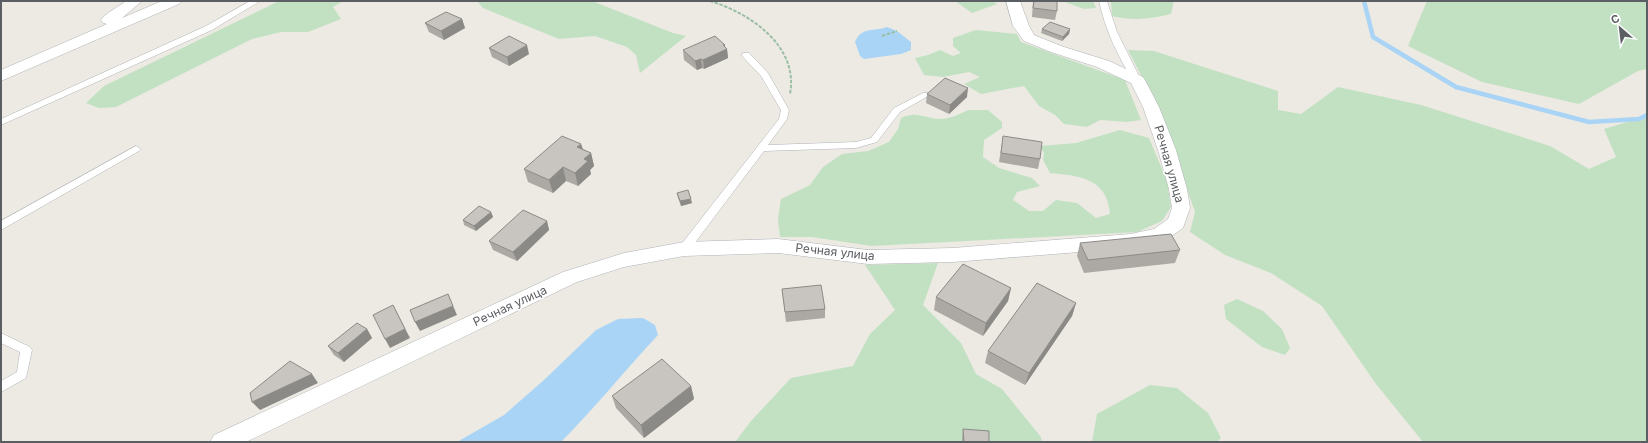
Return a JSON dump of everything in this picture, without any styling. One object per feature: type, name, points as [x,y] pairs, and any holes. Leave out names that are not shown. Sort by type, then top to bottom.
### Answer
[{"type":"street","points":[[1,67],[83,34],[122,12],[135,1]]},
{"type":"street","points":[[1,76],[174,1]]},
{"type":"street","points":[[1013,1],[1021,26],[1029,38],[1056,49],[1103,64],[1137,80]]},
{"type":"street","name":"Речная улица","points":[[222,442],[570,277],[624,260],[684,249],[778,246],[868,257],[953,254],[1130,241],[1158,234],[1176,223],[1181,208],[1178,189],[1167,150],[1151,107],[1137,80]]},
{"type":"lane","points":[[1,122],[209,28],[256,1]]},
{"type":"lane","points":[[1104,1],[1110,27],[1137,80]]},
{"type":"lane","points":[[684,249],[783,119],[785,110],[765,75],[746,55]]},
{"type":"lane","points":[[760,148],[856,145],[874,140],[897,110],[926,95]]},
{"type":"lane","points":[[1,226],[136,149]]},
{"type":"lane","points":[[1,338],[26,350],[22,375],[1,387]]},
{"type":"path","points":[[710,1],[723,4],[755,24],[780,45],[789,65],[791,91],[785,110]]},
{"type":"path","points":[[882,36],[897,31]]},
{"type":"green space","points":[[279,1],[343,1],[333,7],[341,19],[308,32],[281,32],[252,39],[116,107],[99,108],[86,103],[104,86]]},
{"type":"green space","points":[[477,1],[592,1],[673,33],[686,36],[640,73],[636,55],[627,47],[595,36],[559,39],[483,8]]},
{"type":"green space","points":[[955,1],[993,1],[997,4],[972,13]]},
{"type":"green space","points":[[1062,1],[1093,1],[1096,8],[1084,9]]},
{"type":"green space","points":[[1111,1],[1174,1],[1171,14],[1134,19],[1112,16]]},
{"type":"green space","points":[[1427,1],[1647,1],[1647,69],[1638,71],[1579,104],[1482,82],[1408,46]]},
{"type":"green space","points":[[976,30],[1017,34],[1021,42],[1125,80],[1141,120],[1127,122],[1100,120],[1087,127],[1064,124],[1055,115],[1039,106],[1024,86],[981,94],[964,84],[980,77],[969,72],[943,77],[924,75],[915,58],[940,50],[953,56],[961,53],[953,46],[953,38]]},
{"type":"green space","points":[[1128,50],[1154,51],[1278,91],[1278,110],[1301,114],[1338,87],[1421,105],[1550,146],[1589,169],[1616,157],[1604,129],[1647,116],[1647,442],[1423,442],[1376,384],[1322,306],[1271,273],[1225,255],[1190,232],[1195,212],[1160,112]]},
{"type":"green space","points":[[968,110],[988,110],[1002,122],[1002,128],[984,140],[983,157],[999,168],[1032,178],[1040,186],[1017,192],[1013,200],[1029,211],[1043,211],[1056,200],[1077,203],[1096,218],[1110,214],[1108,202],[1104,193],[1098,186],[1081,178],[1050,173],[1043,160],[1044,153],[1040,146],[1076,143],[1120,130],[1149,138],[1167,181],[1171,207],[1162,221],[1137,232],[872,246],[812,237],[780,237],[778,219],[781,199],[810,185],[823,167],[842,154],[868,151],[889,142],[898,129],[901,118],[917,115],[942,119],[953,117]]},
{"type":"green space","points":[[938,263],[923,305],[961,343],[976,374],[1002,389],[1041,437],[1042,442],[735,442],[751,421],[791,378],[853,366],[870,334],[895,310],[865,265]]},
{"type":"green space","points":[[1237,299],[1263,311],[1282,329],[1290,348],[1285,355],[1262,347],[1226,319],[1224,305]]},
{"type":"green space","points":[[1150,385],[1177,388],[1208,413],[1221,438],[1217,442],[1092,442],[1097,414]]},
{"type":"water","points":[[887,27],[897,31],[911,42],[911,50],[901,54],[864,59],[860,56],[855,42],[858,37],[869,30]]},
{"type":"water","points":[[643,318],[655,325],[658,335],[561,442],[457,442],[504,415],[544,380],[596,330],[618,319]]},
{"type":"building","points":[[1034,1],[1057,1],[1057,11],[1033,8]]},
{"type":"building","points":[[446,12],[462,19],[441,31],[425,23]]},
{"type":"building","points":[[1050,22],[1070,29],[1063,37],[1042,29]]},
{"type":"building","points":[[509,36],[527,45],[507,57],[489,48]]},
{"type":"building","points":[[715,36],[725,45],[723,45],[727,49],[703,60],[701,59],[695,61],[683,50]]},
{"type":"building","points":[[945,78],[968,88],[950,105],[927,94]]},
{"type":"building","points":[[562,136],[581,144],[577,147],[591,153],[584,159],[588,161],[575,173],[563,167],[549,180],[524,169]]},
{"type":"building","points":[[1003,136],[1042,142],[1040,159],[1001,153]]},
{"type":"building","points":[[688,190],[691,199],[680,201],[677,193]]},
{"type":"building","points":[[479,206],[491,212],[474,226],[463,220]]},
{"type":"building","points":[[523,210],[547,221],[513,252],[489,241]]},
{"type":"building","points":[[1171,234],[1180,250],[1088,260],[1080,243]]},
{"type":"building","points":[[963,264],[1011,288],[986,323],[936,297]]},
{"type":"building","points":[[1037,283],[1076,303],[1029,373],[988,351]]},
{"type":"building","points":[[821,285],[825,309],[785,312],[782,289]]},
{"type":"building","points":[[448,294],[453,306],[415,322],[410,310]]},
{"type":"building","points":[[393,305],[405,329],[385,339],[373,315]]},
{"type":"building","points":[[357,323],[367,329],[338,353],[328,346]]},
{"type":"building","points":[[662,359],[691,386],[641,425],[612,396]]},
{"type":"building","points":[[290,361],[312,374],[252,402],[250,393]]},
{"type":"building","points":[[963,429],[989,431],[989,442],[964,442]]},
{"type":"waterway","points":[[1364,1],[1373,37],[1456,87],[1589,122],[1639,119],[1647,115]]}]
